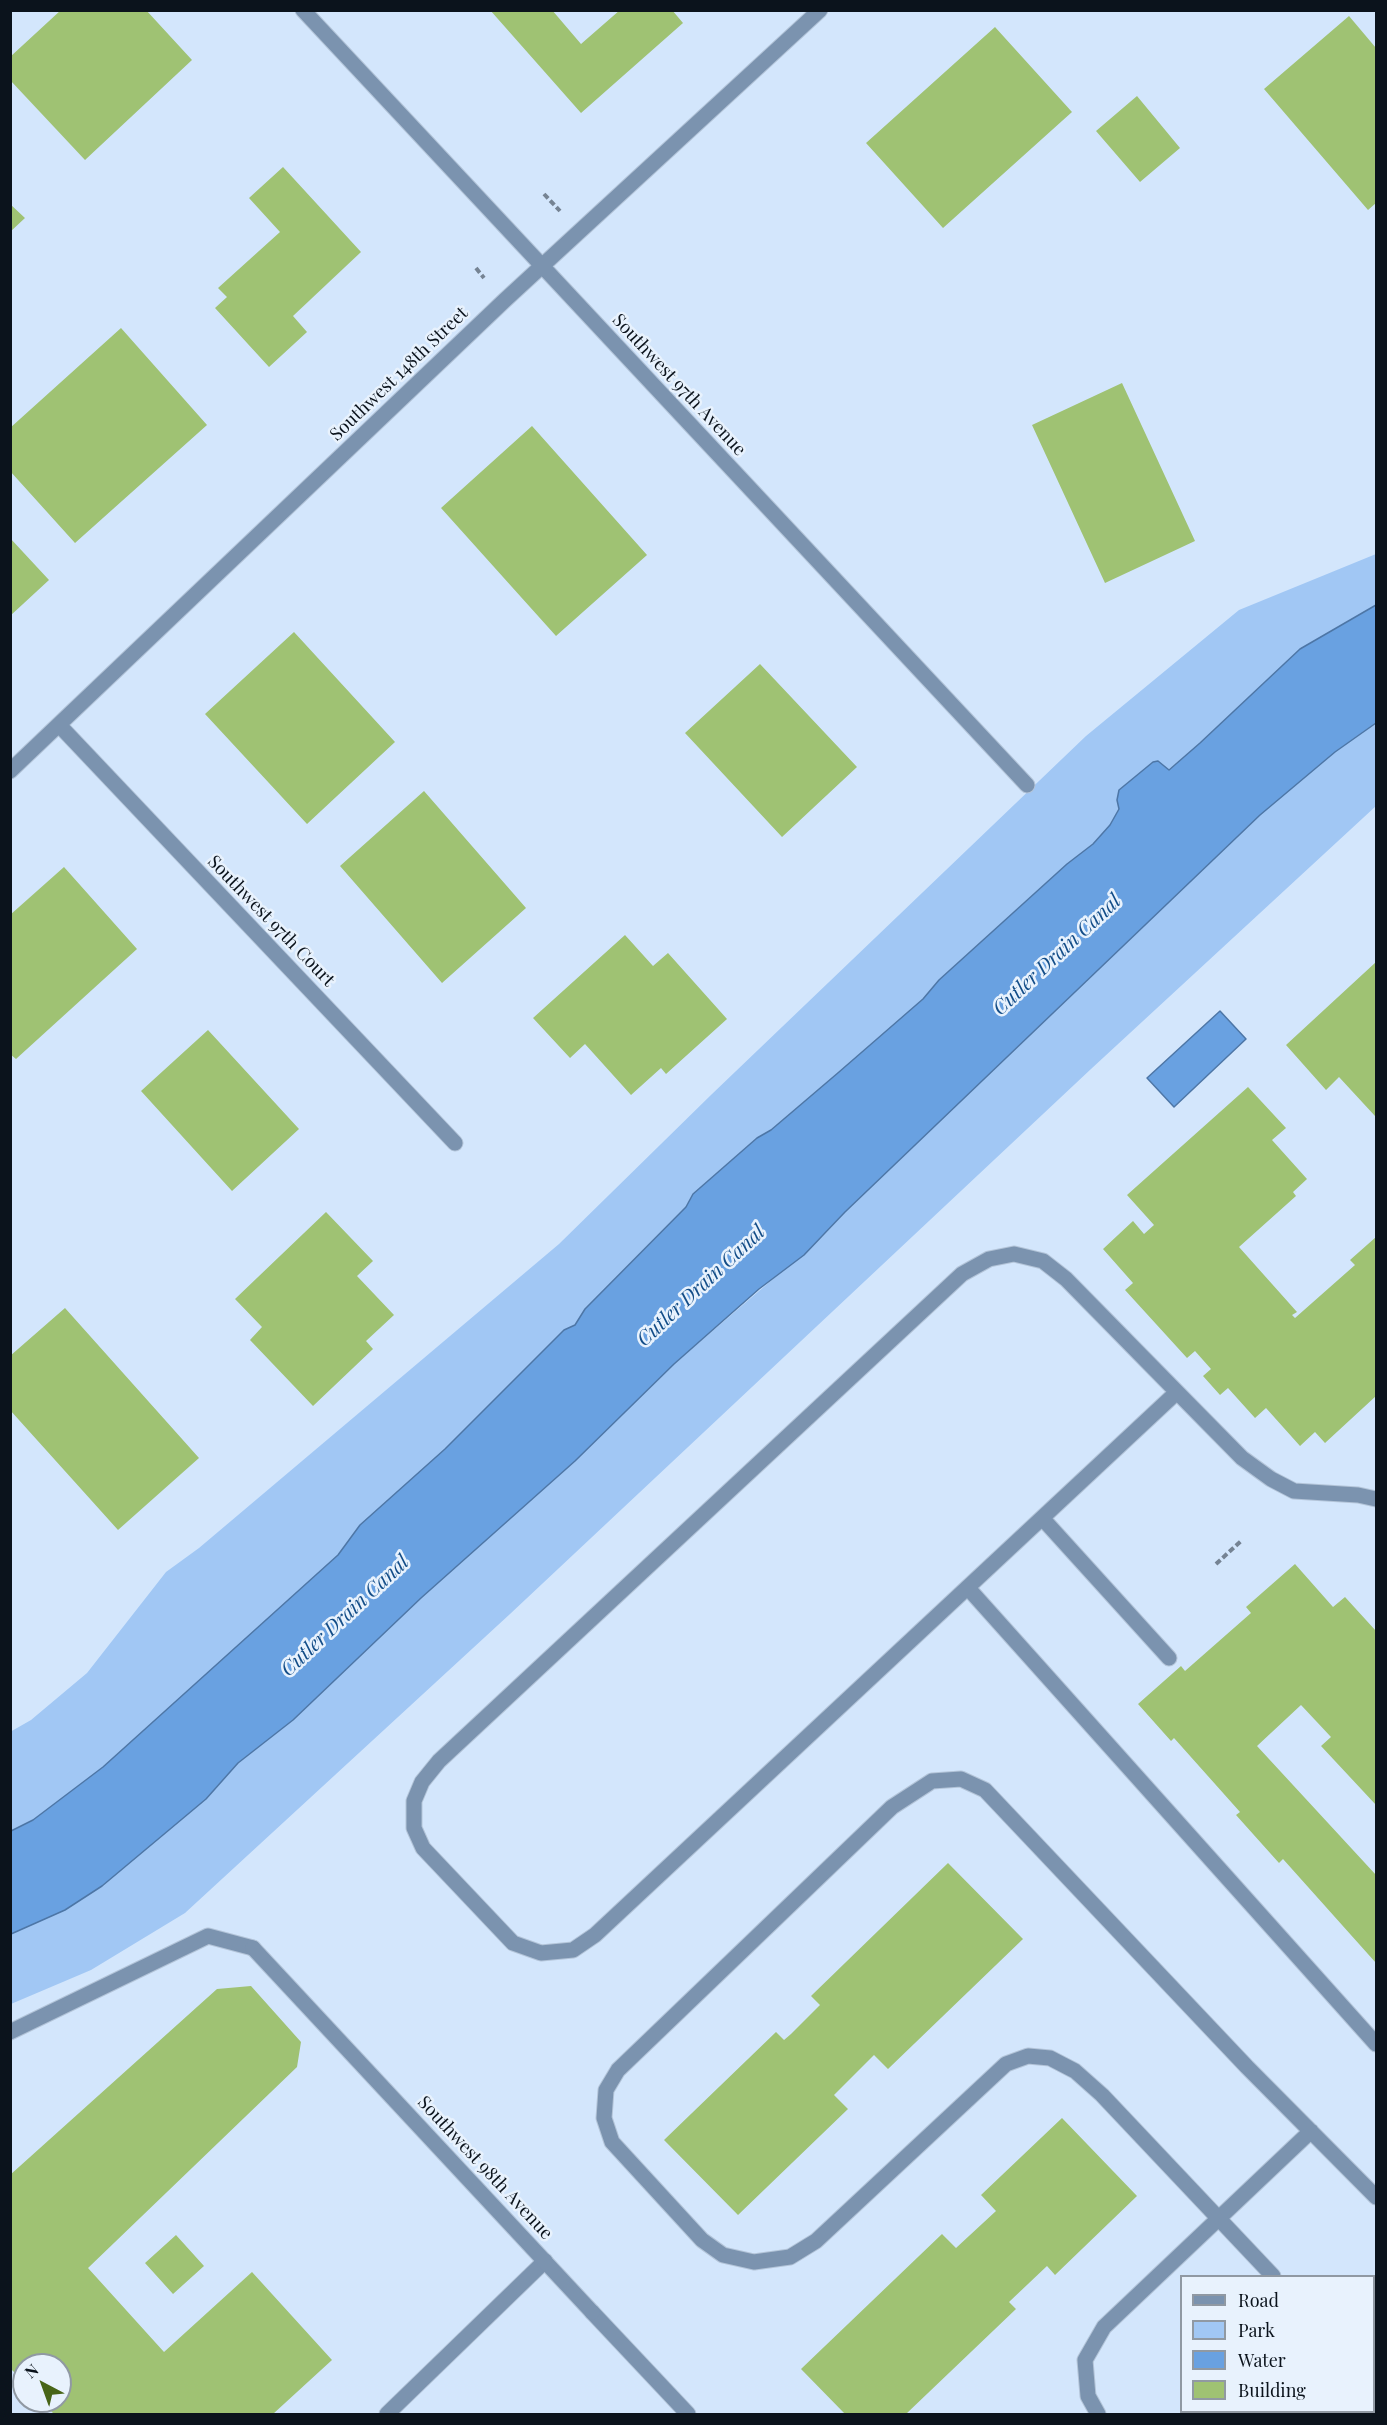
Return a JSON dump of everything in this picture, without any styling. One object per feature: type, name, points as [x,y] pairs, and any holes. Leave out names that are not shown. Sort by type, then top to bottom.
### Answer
[{"type":"street","name":"Southwest 97th Avenue","points":[[303,10],[1028,785]]},
{"type":"street","name":"Southwest 148th Street","points":[[10,771],[541,267],[820,10]]},
{"type":"street","name":"Southwest 97th Court","points":[[60,726],[455,1143]]},
{"type":"street","points":[[1178,1392],[595,1935],[573,1950],[541,1953],[513,1943],[423,1848],[414,1828],[414,1801],[422,1782],[439,1761],[962,1274],[989,1259],[1014,1254],[1043,1261],[1066,1279],[1178,1392],[1242,1458],[1271,1479],[1294,1491],[1377,1499]]},
{"type":"street","points":[[1043,1519],[1169,1658]]},
{"type":"street","points":[[968,1588],[1377,2044]]},
{"type":"street","points":[[1272,2275],[1102,2095],[1075,2071],[1050,2058],[1028,2056],[1006,2064],[816,2241],[790,2257],[754,2262],[723,2255],[702,2240],[612,2142],[604,2118],[606,2090],[618,2070],[892,1807],[932,1781],[960,1779],[985,1790],[1377,2197]]},
{"type":"street","name":"Southwest 98th Avenue","points":[[10,2031],[208,1936],[253,1948],[688,2415]]},
{"type":"street","points":[[1098,2415],[1088,2396],[1085,2360],[1104,2327],[1311,2131]]},
{"type":"street","points":[[387,2415],[545,2261]]},
{"type":"path","points":[[1216,1564],[1241,1541]]},
{"type":"green space","points":[[1376,554],[1376,605],[1300,649],[1168,770],[1163,765],[1153,762],[1119,790],[1117,800],[1119,809],[1110,825],[1093,844],[1067,864],[939,980],[923,999],[693,1194],[686,1207],[585,1309],[575,1325],[564,1330],[445,1449],[360,1525],[338,1555],[103,1767],[33,1820],[11,1831],[10,1732],[31,1720],[87,1673],[166,1572],[199,1548],[559,1244],[712,1094],[1086,736],[1239,610]]},
{"type":"green space","points":[[1376,723],[1376,806],[1091,1069],[510,1614],[185,1913],[91,1970],[11,2004],[11,1934],[65,1910],[102,1886],[206,1799],[238,1763],[293,1720],[421,1598],[575,1461],[674,1364],[823,1236],[845,1212],[1260,815],[1335,752]]},
{"type":"water","name":"Cutler Drain Canal","points":[[1376,605],[1376,723],[1335,752],[1260,815],[845,1212],[804,1255],[759,1289],[674,1364],[575,1461],[421,1598],[293,1720],[238,1763],[206,1799],[102,1886],[65,1910],[11,1934],[11,1831],[33,1820],[103,1767],[338,1555],[360,1525],[445,1449],[564,1330],[575,1325],[585,1309],[686,1207],[693,1194],[923,999],[939,980],[1067,864],[1093,844],[1110,825],[1119,809],[1117,800],[1119,790],[1153,762],[1158,761],[1169,770],[1300,649]]},
{"type":"water","points":[[1220,1011],[1246,1039],[1174,1107],[1147,1078]]},
{"type":"building","points":[[61,10],[146,10],[192,60],[85,160],[10,80],[10,57]]},
{"type":"building","points":[[490,10],[552,10],[581,44],[620,10],[672,10],[683,23],[581,113]]},
{"type":"building","points":[[1349,16],[1376,48],[1376,203],[1368,210],[1264,89]]},
{"type":"building","points":[[995,27],[1072,112],[943,228],[866,143]]},
{"type":"building","points":[[1137,96],[1180,148],[1140,182],[1096,131]]},
{"type":"building","points":[[283,167],[361,252],[293,316],[307,332],[269,367],[215,308],[227,297],[218,288],[280,232],[249,198]]},
{"type":"building","points":[[10,204],[25,218],[10,232]]},
{"type":"building","points":[[121,328],[207,425],[75,543],[10,471],[10,428]]},
{"type":"building","points":[[1122,383],[1195,541],[1105,583],[1032,425]]},
{"type":"building","points":[[532,426],[647,555],[556,636],[441,508]]},
{"type":"building","points":[[10,538],[49,580],[10,616]]},
{"type":"building","points":[[294,632],[395,742],[307,824],[205,714]]},
{"type":"building","points":[[760,664],[857,767],[782,837],[685,733]]},
{"type":"building","points":[[424,791],[526,908],[442,983],[340,866]]},
{"type":"building","points":[[64,867],[137,949],[16,1059],[10,1054],[10,915]]},
{"type":"building","points":[[625,935],[653,966],[668,953],[727,1019],[666,1074],[661,1068],[631,1095],[585,1044],[570,1058],[533,1018]]},
{"type":"building","points":[[1376,962],[1375,1116],[1339,1077],[1326,1090],[1286,1045]]},
{"type":"building","points":[[208,1030],[299,1129],[232,1191],[141,1091]]},
{"type":"building","points":[[1248,1087],[1286,1128],[1272,1140],[1307,1179],[1293,1192],[1296,1196],[1239,1247],[1297,1312],[1292,1315],[1295,1318],[1355,1265],[1350,1260],[1376,1237],[1376,1396],[1325,1443],[1315,1432],[1300,1446],[1266,1408],[1255,1418],[1228,1388],[1220,1395],[1203,1376],[1211,1369],[1195,1351],[1187,1358],[1125,1290],[1133,1283],[1103,1249],[1133,1221],[1144,1234],[1154,1225],[1127,1195]]},
{"type":"building","points":[[326,1212],[373,1261],[357,1276],[394,1315],[366,1341],[373,1349],[313,1406],[250,1340],[262,1327],[235,1299]]},
{"type":"building","points":[[65,1308],[199,1458],[118,1530],[10,1410],[10,1356]]},
{"type":"building","points":[[1295,1564],[1333,1607],[1345,1597],[1376,1631],[1376,1805],[1321,1746],[1331,1737],[1301,1705],[1257,1746],[1376,1875],[1376,1963],[1283,1859],[1279,1863],[1236,1815],[1240,1812],[1174,1738],[1171,1741],[1138,1704],[1181,1666],[1185,1671],[1251,1613],[1246,1607]]},
{"type":"building","points":[[948,1863],[1023,1939],[888,2069],[874,2055],[834,2095],[848,2109],[738,2215],[664,2140],[776,2032],[784,2040],[791,2034],[820,2005],[811,1996]]},
{"type":"building","points":[[251,1986],[301,2042],[297,2067],[88,2268],[164,2352],[252,2272],[332,2360],[273,2414],[54,2414],[72,2413],[72,2353],[12,2353],[12,2370],[10,2368],[10,2175],[217,1989]]},
{"type":"building","points":[[1062,2118],[1137,2196],[1055,2275],[1047,2266],[1009,2302],[1016,2309],[906,2414],[845,2414],[801,2369],[942,2234],[956,2248],[996,2211],[981,2195]]},
{"type":"building","points":[[176,2235],[204,2266],[173,2294],[145,2263]]}]
